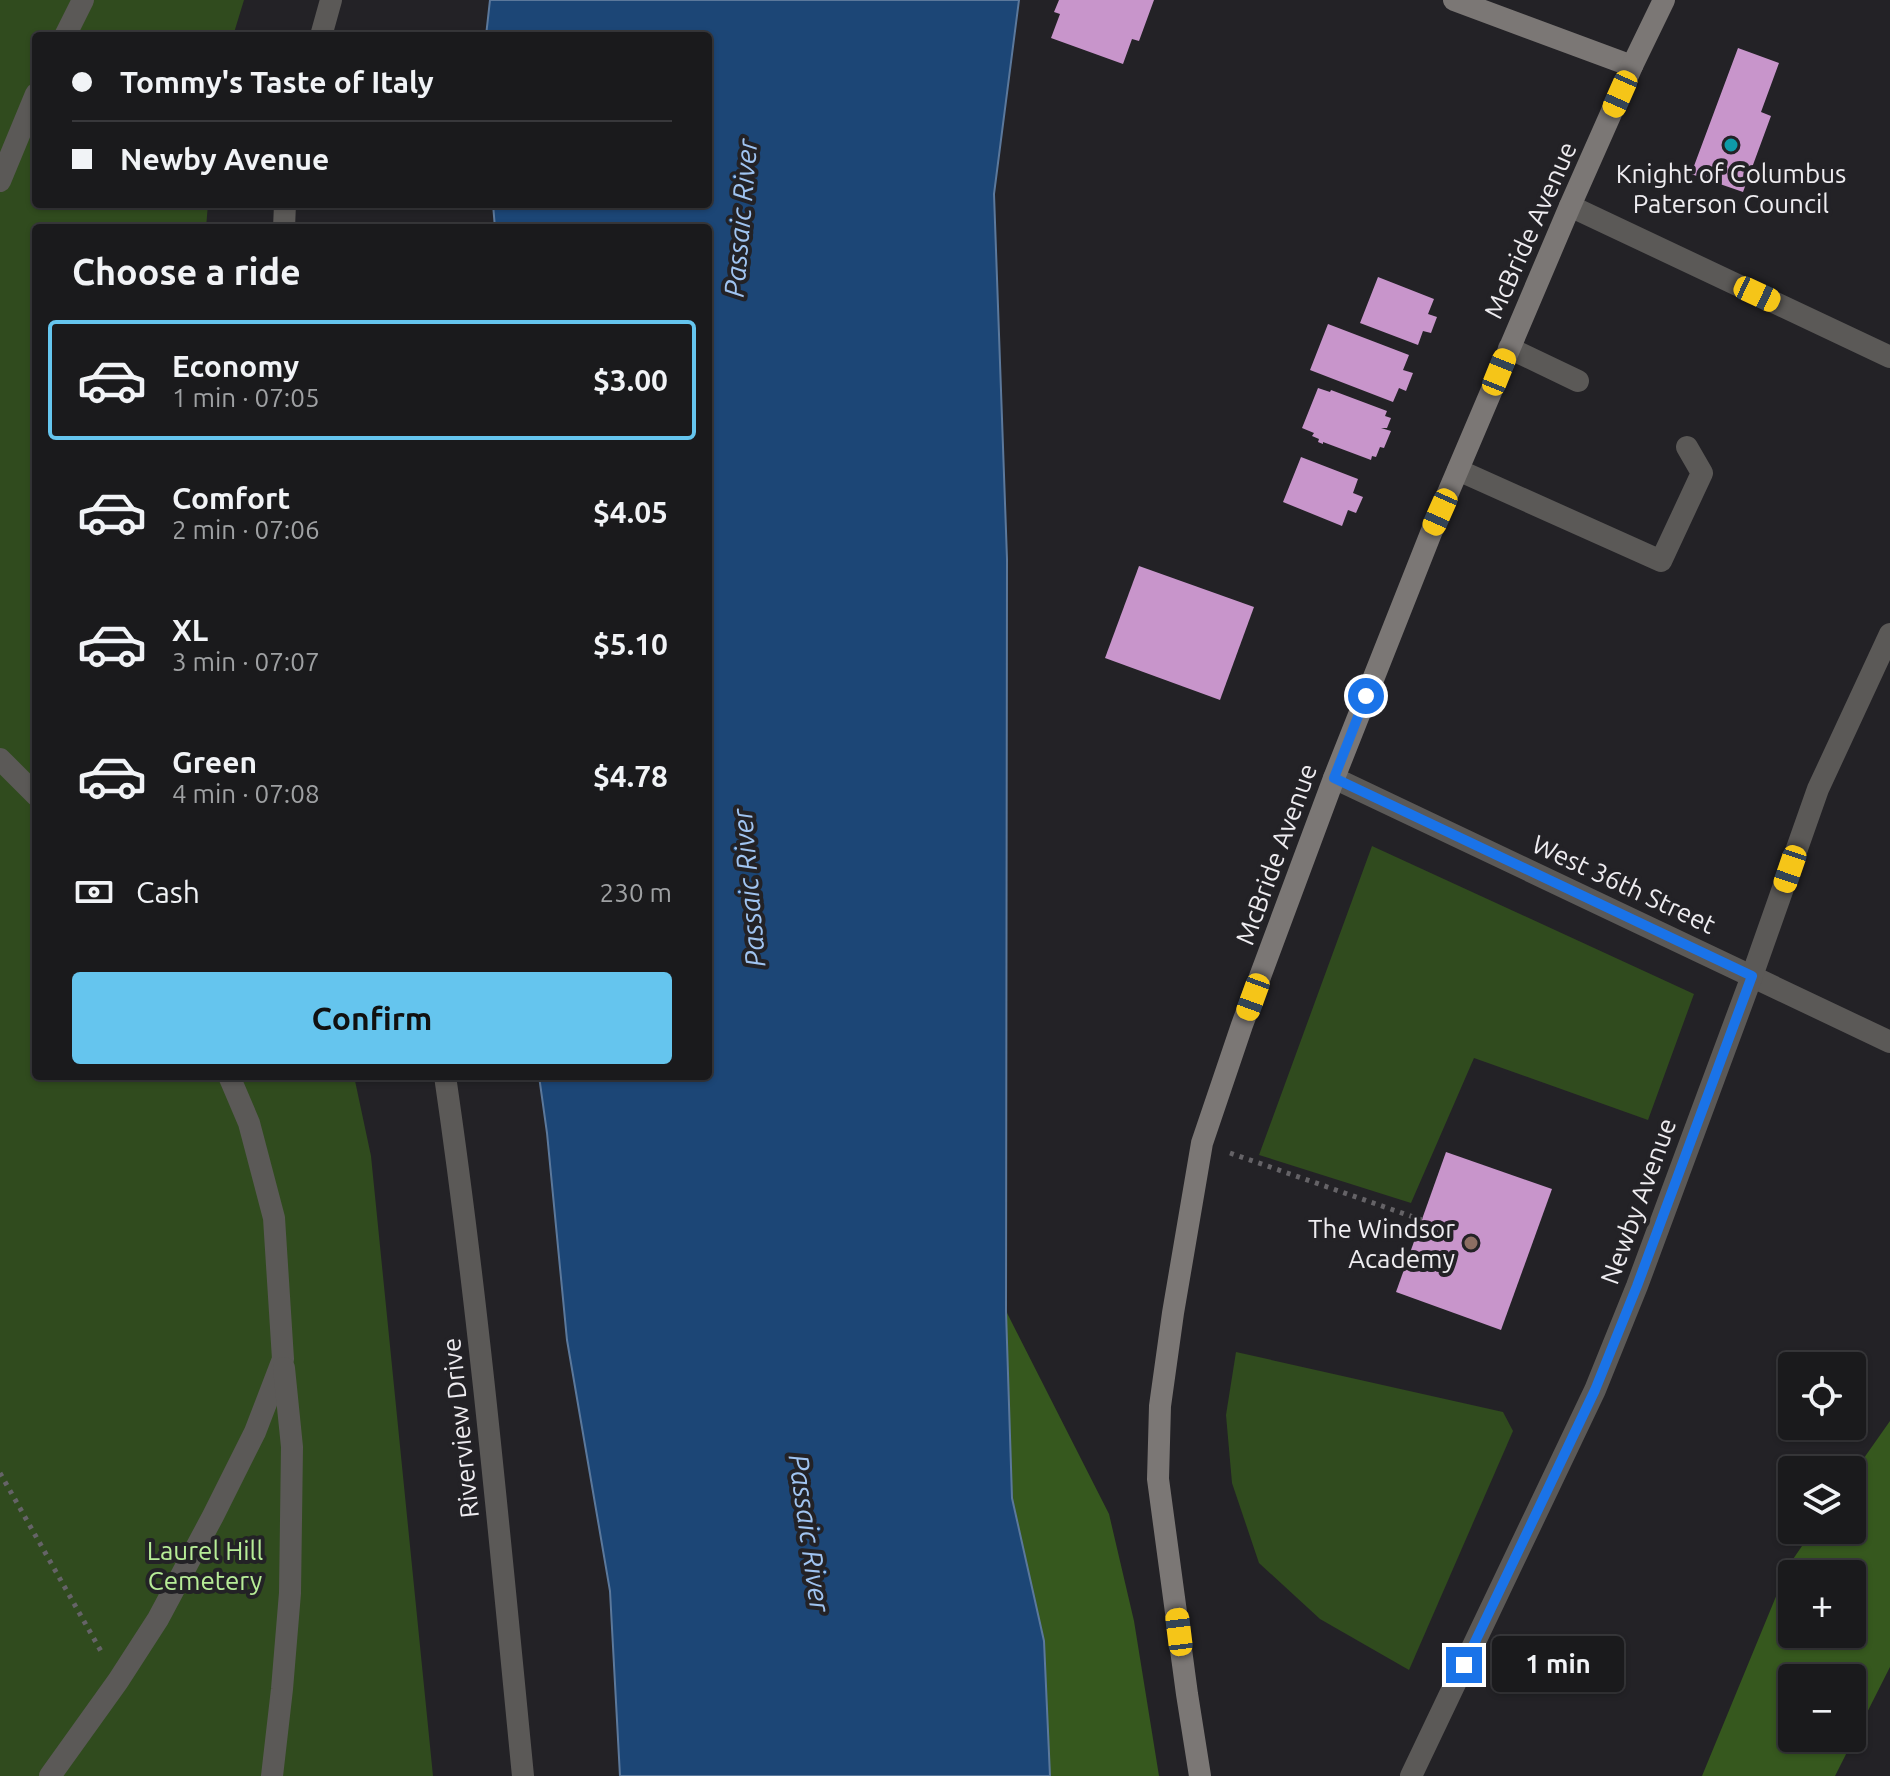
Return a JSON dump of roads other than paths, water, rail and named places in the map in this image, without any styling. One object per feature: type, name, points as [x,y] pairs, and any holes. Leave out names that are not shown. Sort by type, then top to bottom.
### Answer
[{"type":"main road","points":[[1454,0],[1632,66]]},
{"type":"main road","name":"McBride Avenue","points":[[1200,1776],[1158,1479],[1160,1406],[1202,1143],[1242,1025],[1334,778],[1431,533],[1570,206],[1664,0]]},
{"type":"street","points":[[67,32],[83,0]]},
{"type":"street","points":[[322,32],[331,0]]},
{"type":"street","points":[[0,181],[32,104]]},
{"type":"street","points":[[1570,206],[1890,357]]},
{"type":"street","points":[[1509,348],[1578,381]]},
{"type":"street","points":[[1458,470],[1661,561],[1702,473],[1687,447]]},
{"type":"street","name":"Newby Avenue","points":[[1411,1776],[1595,1390],[1752,976],[1818,789],[1890,634]]},
{"type":"street","points":[[0,759],[32,791]]},
{"type":"street","name":"West 36th Street","points":[[1334,778],[1890,1042]]},
{"type":"street","points":[[231,1080],[249,1123],[274,1218],[292,1447],[290,1593],[272,1776]]},
{"type":"street","name":"Riverview Drive","points":[[446,1080],[481,1347],[523,1776]]},
{"type":"street","points":[[50,1776],[158,1619],[255,1432],[283,1359]]},
{"type":"water","name":"Passaic River","points":[[490,0],[1019,0],[994,194],[1007,559],[1006,1311],[1012,1498],[1044,1641],[1050,1776],[620,1776],[610,1591],[567,1340],[540,1080],[712,1080],[712,224],[495,224],[493,208],[712,208],[712,32],[486,32]]},
{"type":"place","name":"Knight of Columbus Paterson Council","points":[[1731,145]]},
{"type":"place","name":"The Windsor Academy","points":[[1471,1243]]},
{"type":"park label","name":"Laurel Hill Cemetery","points":[[205,1565]]}]
